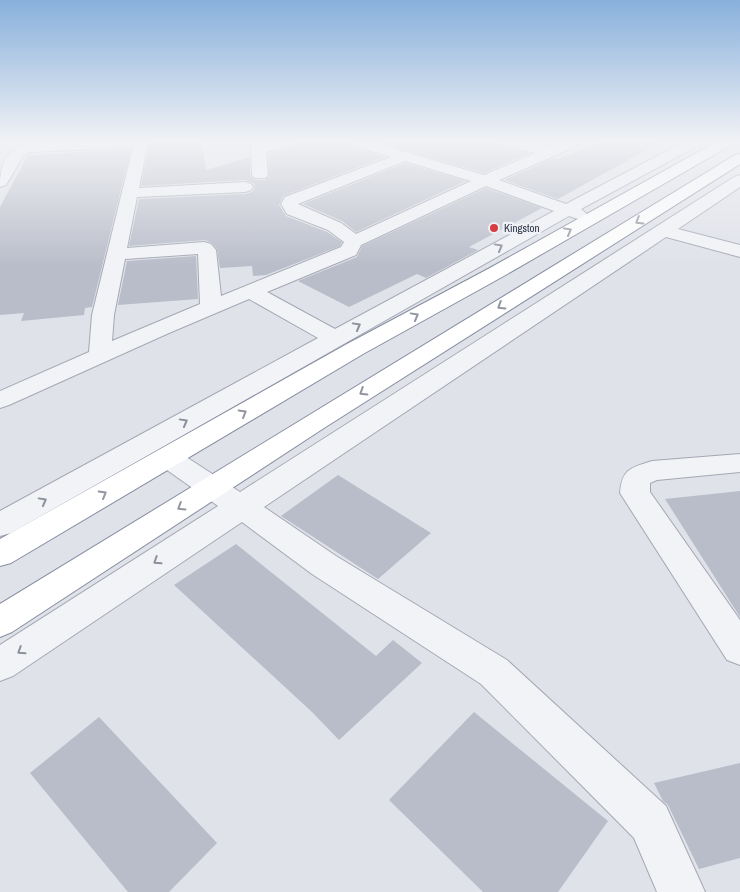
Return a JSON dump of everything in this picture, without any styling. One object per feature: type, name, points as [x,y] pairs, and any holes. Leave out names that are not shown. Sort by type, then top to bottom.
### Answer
[{"type":"highway","points":[[0,554],[355,349],[579,214],[641,184]]},
{"type":"highway","points":[[0,622],[226,497],[701,184]]},
{"type":"street","points":[[100,355],[103,315],[132,184]]},
{"type":"street","points":[[335,184],[291,201],[289,204],[293,210],[339,229],[349,235],[353,242]]},
{"type":"street","points":[[0,400],[211,307],[339,256],[349,251],[353,242],[477,184]]},
{"type":"street","points":[[495,184],[579,214]]},
{"type":"street","points":[[0,525],[335,338],[579,214],[628,184]]},
{"type":"street","points":[[0,665],[226,497],[662,230],[734,184]]},
{"type":"street","points":[[130,193],[245,187]]},
{"type":"street","points":[[662,230],[740,251]]},
{"type":"street","points":[[116,254],[204,248],[207,250],[211,307]]},
{"type":"street","points":[[250,291],[335,338]]},
{"type":"street","points":[[0,388],[31,386]]},
{"type":"street","points":[[166,457],[324,565],[494,672],[650,822],[680,891]]},
{"type":"street","points":[[740,463],[652,471],[636,478],[634,493],[740,649]]},
{"type":"building","points":[[13,184],[122,184],[92,307],[85,308],[84,315],[21,321],[24,313],[0,315],[0,207]]},
{"type":"building","points":[[141,184],[182,184],[141,186]]},
{"type":"building","points":[[253,184],[315,184],[283,196],[279,205],[286,216],[327,232],[342,242],[340,246],[266,275],[253,276],[252,266],[220,268],[217,249],[212,243],[205,240],[129,246],[139,199],[245,194],[252,192],[255,188]]},
{"type":"building","points":[[354,184],[460,184],[356,232],[342,221],[303,204]]},
{"type":"building","points":[[514,184],[586,184],[558,199]]},
{"type":"building","points":[[486,188],[542,208],[469,247],[478,250],[426,278],[417,274],[349,307],[298,281],[357,257],[362,246]]},
{"type":"building","points":[[196,256],[198,299],[118,305],[127,261]]},
{"type":"building","points":[[338,475],[431,533],[378,579],[281,516]]},
{"type":"building","points":[[740,491],[740,617],[665,499]]},
{"type":"building","points":[[236,544],[376,656],[393,640],[422,663],[339,740],[312,712],[174,585]]},
{"type":"building","points":[[474,712],[608,821],[558,892],[483,892],[389,800]]},
{"type":"building","points":[[99,717],[217,843],[169,892],[128,892],[30,773]]},
{"type":"building","points":[[740,763],[740,858],[699,869],[668,805],[663,801],[654,783]]},
{"type":"place","name":"Kingston","points":[[494,228]]}]
